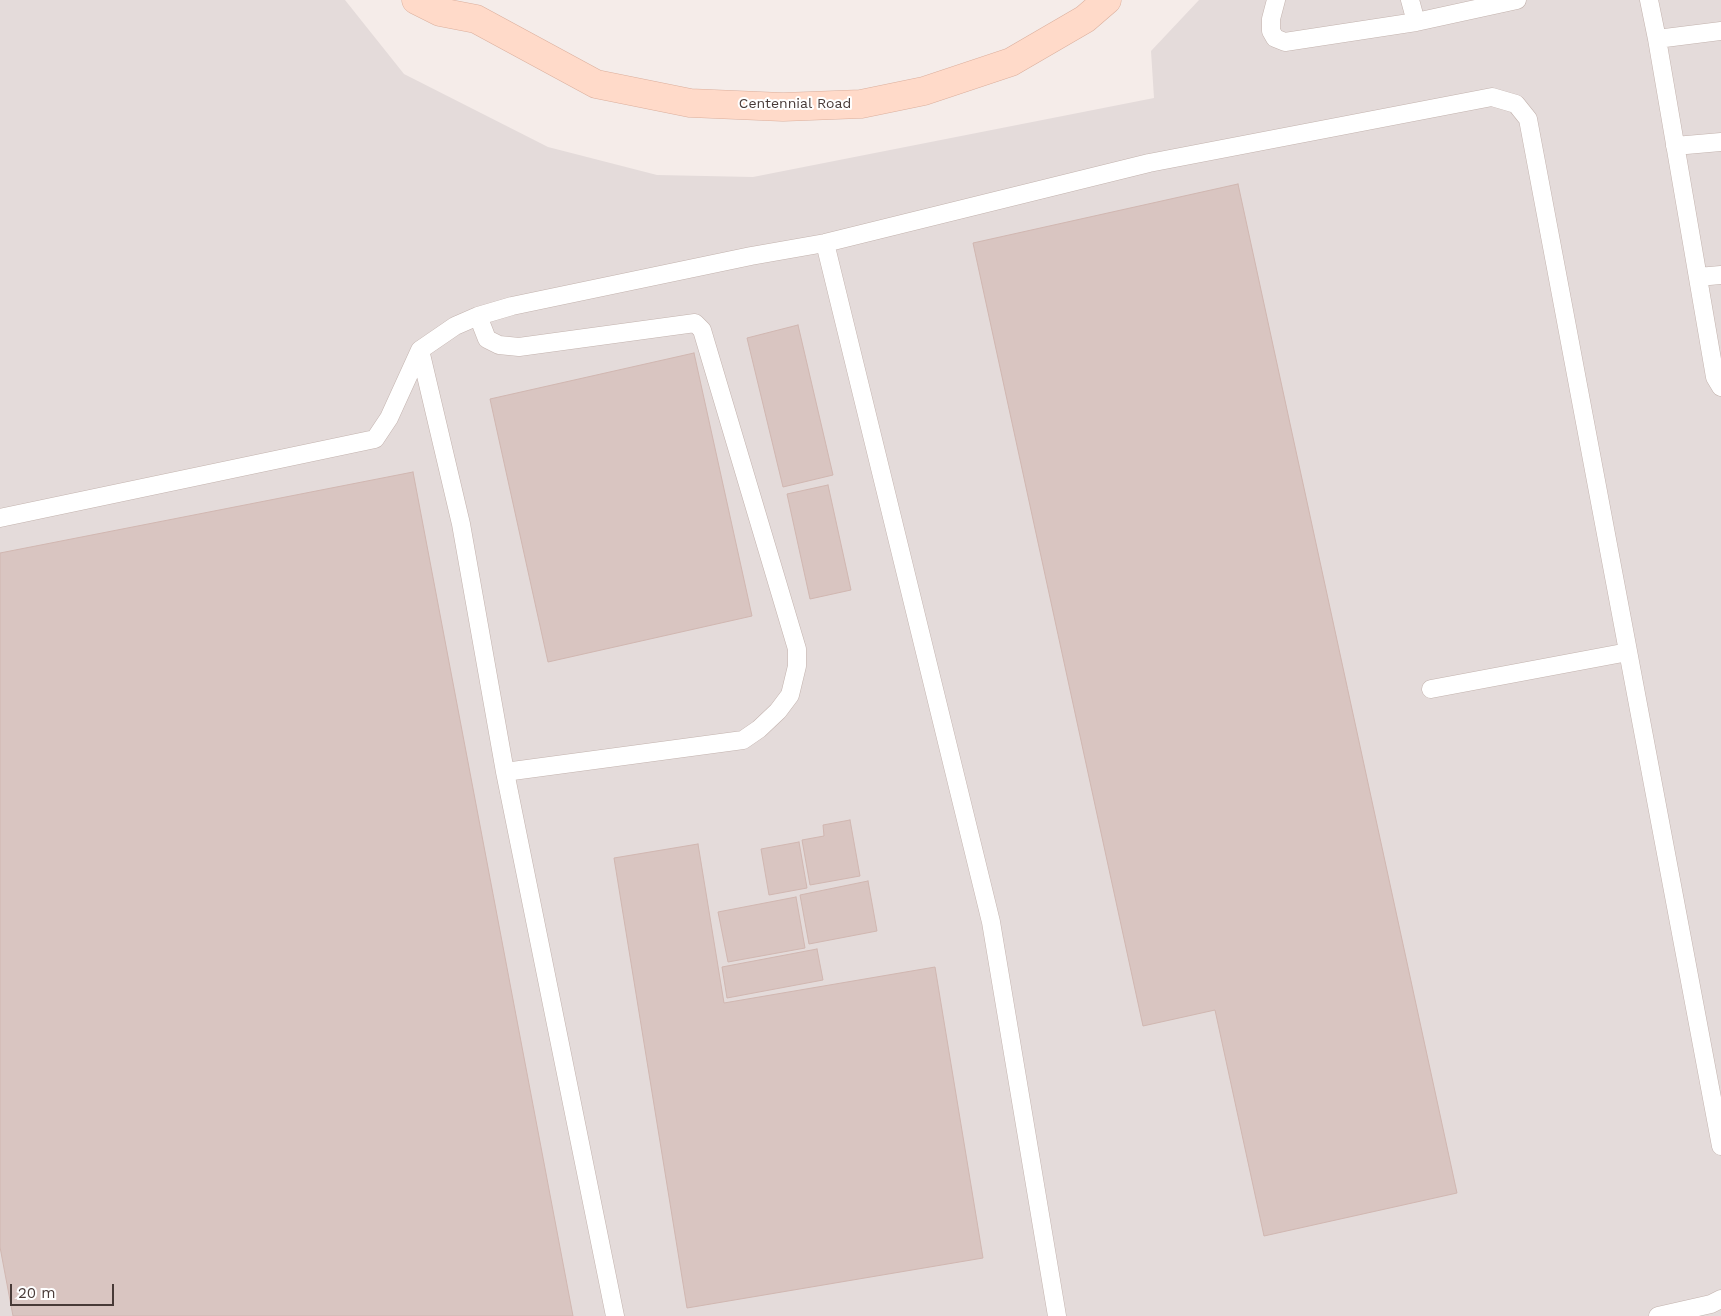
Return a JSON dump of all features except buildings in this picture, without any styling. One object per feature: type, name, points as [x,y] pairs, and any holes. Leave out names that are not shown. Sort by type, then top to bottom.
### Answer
[{"type":"street","name":"Centennial Road","points":[[416,0],[440,12],[474,10],[596,84],[690,103],[783,107],[861,104],[924,91],[1011,62],[1085,19],[1107,0]]},
{"type":"lane","points":[[1276,0],[1270,18],[1271,30],[1276,38],[1285,42],[1416,22],[1517,0]]},
{"type":"lane","points":[[1410,0],[1416,22]]},
{"type":"lane","points":[[1649,0],[1715,377],[1721,387]]},
{"type":"lane","points":[[1657,39],[1721,31]]},
{"type":"lane","points":[[0,518],[375,439],[389,418],[420,350],[455,326],[478,316],[512,306],[751,256],[825,243],[1149,164],[1492,97],[1516,104],[1528,119],[1721,1146]]},
{"type":"lane","points":[[1675,146],[1721,142]]},
{"type":"lane","points":[[825,243],[991,922],[1057,1316]]},
{"type":"lane","points":[[1698,277],[1721,275]]},
{"type":"lane","points":[[478,316],[487,339],[499,345],[519,347],[696,323],[702,330],[797,649],[797,666],[790,695],[778,711],[759,729],[743,740],[505,772]]},
{"type":"lane","points":[[420,350],[461,524],[505,772],[615,1316]]},
{"type":"lane","points":[[1431,689],[1628,652]]},
{"type":"lane","points":[[1658,1316],[1711,1304],[1721,1299]]},
{"type":"shaded area","points":[[0,0],[345,0],[404,74],[548,147],[657,175],[753,177],[1154,98],[1151,51],[1199,0],[1721,0],[1721,1316],[0,1316]]}]
